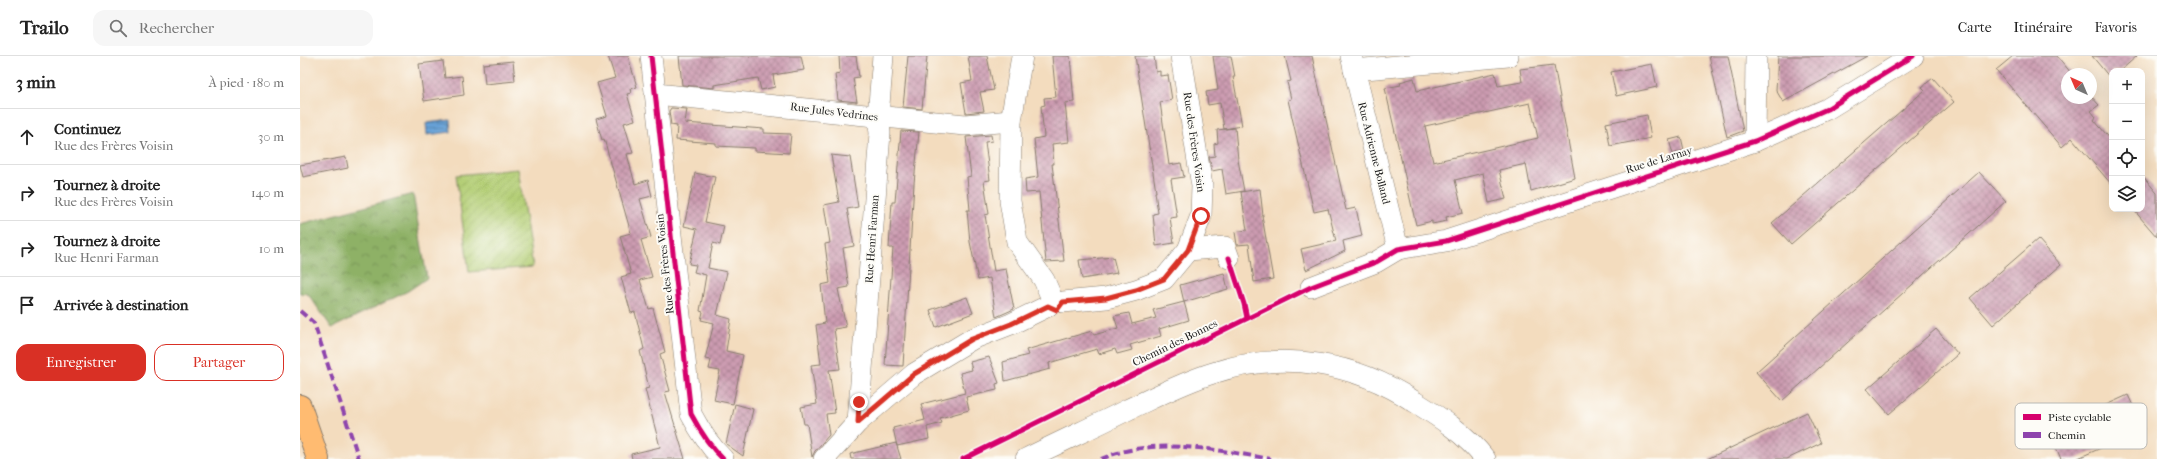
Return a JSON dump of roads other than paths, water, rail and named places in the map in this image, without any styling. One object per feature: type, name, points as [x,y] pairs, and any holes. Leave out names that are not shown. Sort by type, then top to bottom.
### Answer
[{"type":"main road","points":[[300,406],[318,459]]},
{"type":"street","name":"Rue des Frères Voisin","points":[[651,56],[691,414],[700,432],[714,451],[723,459]]},
{"type":"street","name":"Rue Henri Farman","points":[[858,422],[880,132],[878,118],[883,56]]},
{"type":"street","points":[[1022,56],[1011,121],[1010,202],[1017,242],[1044,280],[1054,301]]},
{"type":"street","name":"Rue des Frères Voisin","points":[[824,459],[858,422],[914,374],[972,339],[1011,324],[1054,301],[1106,298],[1136,290],[1164,279],[1188,250],[1201,216],[1202,186],[1181,56]]},
{"type":"street","points":[[1353,63],[1508,56]]},
{"type":"street","points":[[1755,141],[1756,56]]},
{"type":"street","name":"Rue de Larnay","points":[[1398,249],[1446,241],[1755,141],[1827,109],[1913,56]]},
{"type":"street","name":"Rue Adrienne Bolland","points":[[1353,63],[1398,249]]},
{"type":"street","name":"Rue Jules Vedrines","points":[[656,94],[824,110],[878,118],[965,125],[1011,121]]},
{"type":"street","points":[[1188,250],[1225,247],[1229,258]]},
{"type":"street","points":[[1311,287],[1376,262],[1398,249]]},
{"type":"street","points":[[1026,459],[1181,384],[1232,368],[1288,360],[1319,364],[1379,381],[1404,394],[1456,429],[1485,459]]},
{"type":"water","points":[[450,120],[451,132],[427,135],[426,123]]}]
